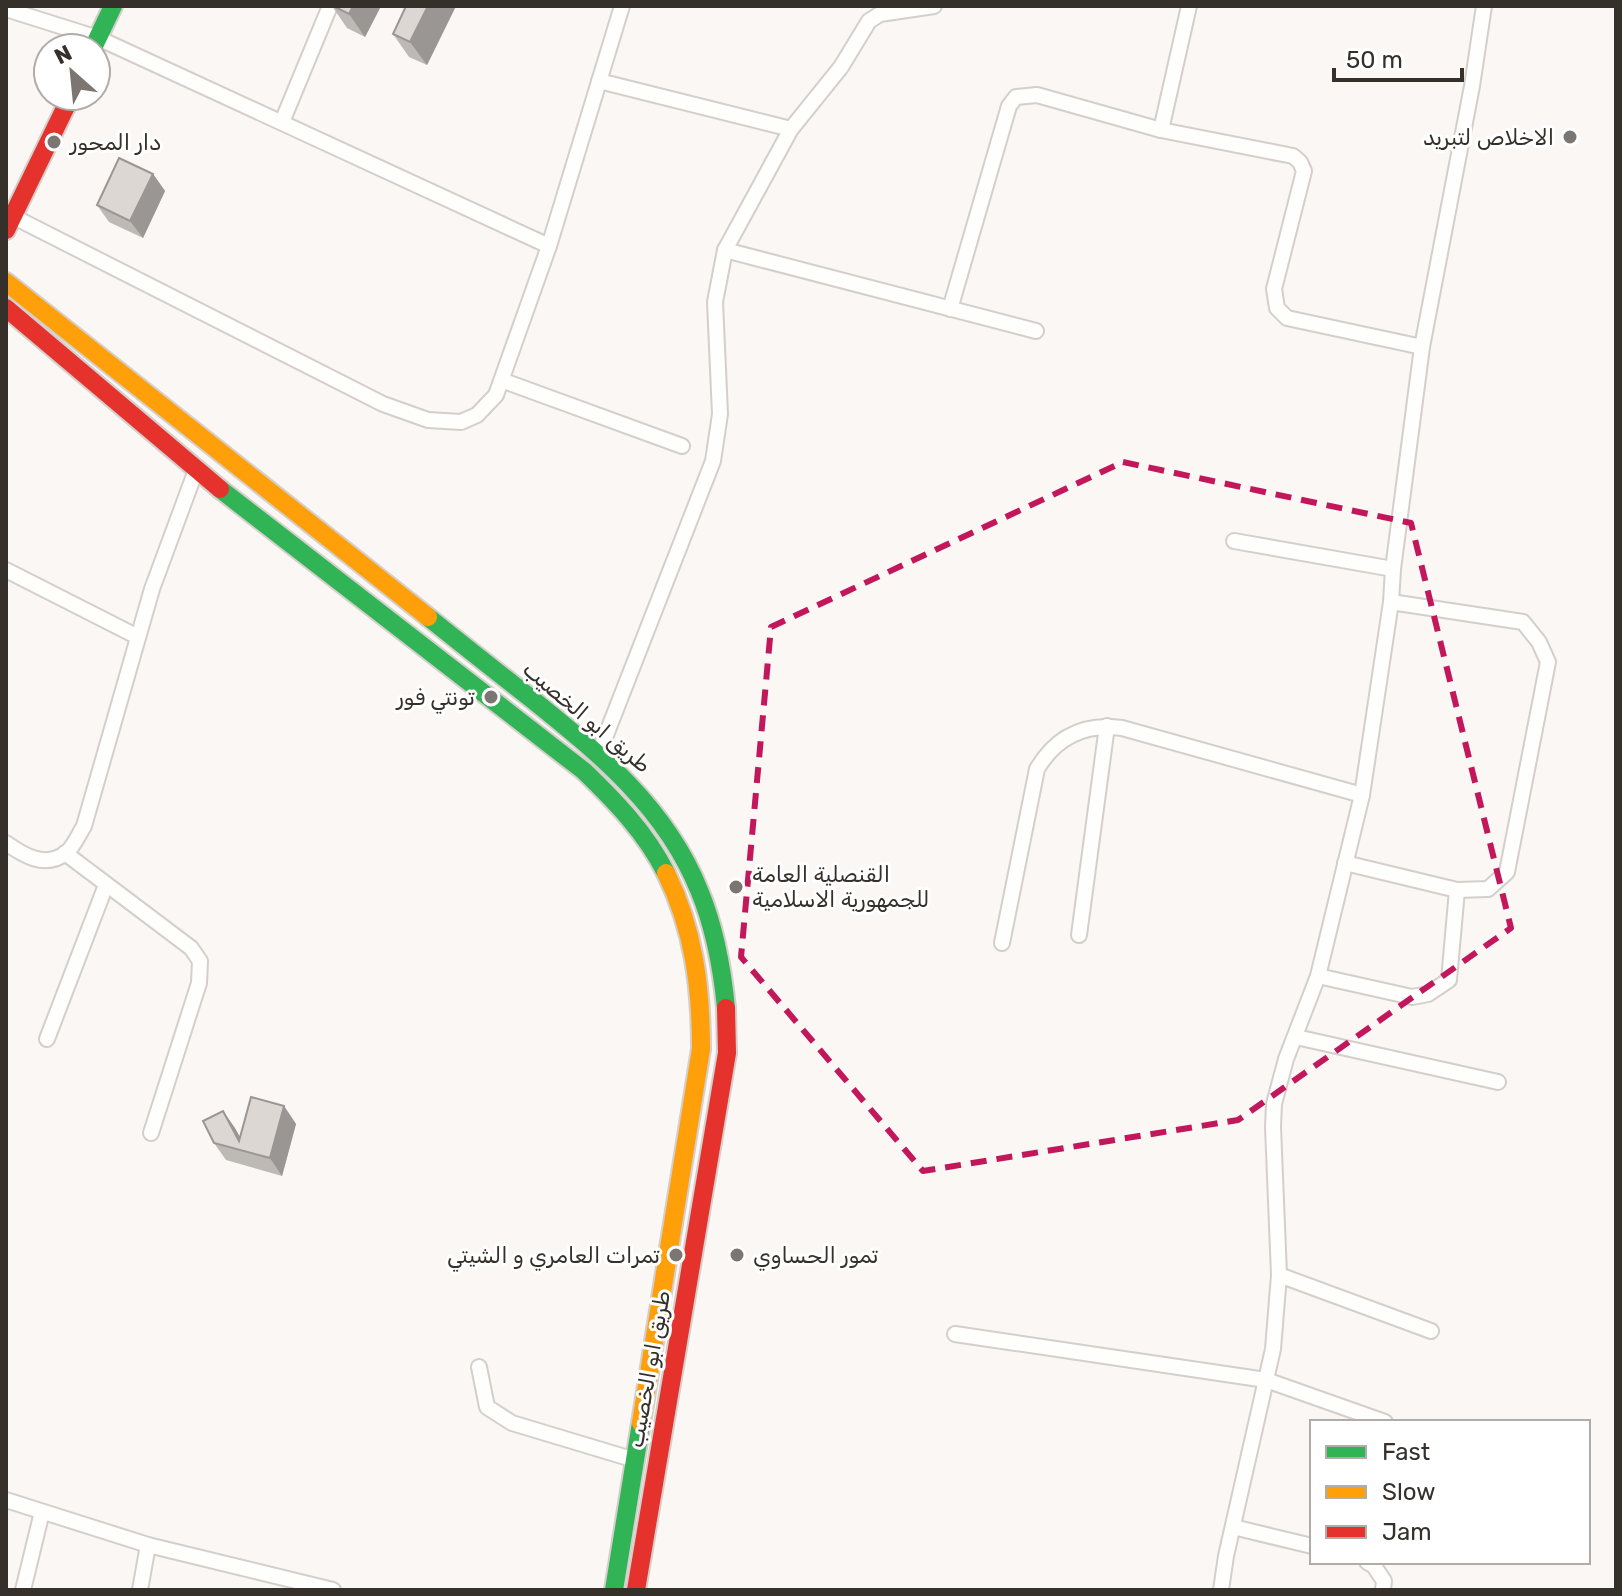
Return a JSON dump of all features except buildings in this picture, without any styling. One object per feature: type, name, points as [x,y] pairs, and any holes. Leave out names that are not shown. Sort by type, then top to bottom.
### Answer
[{"type":"main road","points":[[101,32],[113,6]]},
{"type":"main road","points":[[10,224],[63,112]]},
{"type":"main road","name":"طريق ابو الخصيب","points":[[6,282],[599,753],[647,801],[690,867],[711,919],[720,952],[728,1019],[722,1086],[636,1590]]},
{"type":"main road","name":"طريق ابو الخصيب","points":[[6,308],[196,470],[607,792],[648,840],[678,895],[688,924],[701,986],[701,1049],[614,1590]]},
{"type":"main road","points":[[297,548],[312,526]]},
{"type":"street","points":[[282,122],[330,6]]},
{"type":"street","points":[[10,224],[407,415],[444,423],[461,422],[487,407],[504,381],[549,246],[622,6]]},
{"type":"street","points":[[599,753],[708,478],[716,450],[720,414],[715,302],[725,250],[791,129],[841,67],[869,21],[880,14],[934,6]]},
{"type":"street","points":[[1161,130],[1189,6]]},
{"type":"street","points":[[1221,1590],[1278,1317],[1274,1104],[1286,1059],[1318,976],[1362,795],[1391,602],[1422,347],[1472,86],[1484,6]]},
{"type":"street","points":[[6,9],[67,32]]},
{"type":"street","points":[[112,50],[282,122],[549,246]]},
{"type":"street","points":[[599,81],[791,129]]},
{"type":"street","points":[[950,309],[1009,106],[1016,97],[1037,95],[1161,130],[1293,156],[1304,171],[1274,289],[1277,308],[1287,318],[1422,347]]},
{"type":"street","points":[[725,250],[1036,331]]},
{"type":"street","points":[[504,381],[682,446]]},
{"type":"street","points":[[6,843],[25,857],[42,861],[65,853],[84,826],[152,589],[196,470]]},
{"type":"street","points":[[1234,541],[1393,569]]},
{"type":"street","points":[[6,570],[138,637]]},
{"type":"street","points":[[1345,863],[1457,890],[1488,889],[1507,872],[1548,662],[1539,642],[1523,622],[1391,602]]},
{"type":"street","points":[[1002,943],[1037,769],[1066,737],[1079,731],[1107,726],[1362,795]]},
{"type":"street","points":[[1079,935],[1107,726]]},
{"type":"street","points":[[65,853],[191,948],[201,968],[199,983],[151,1133]]},
{"type":"street","points":[[47,1039],[106,885]]},
{"type":"street","points":[[1318,976],[1412,997],[1428,994],[1449,980],[1457,890]]},
{"type":"street","points":[[1296,1037],[1498,1082]]},
{"type":"street","points":[[1279,1275],[1431,1331]]},
{"type":"street","points":[[955,1334],[1266,1380],[1379,1420]]},
{"type":"street","points":[[479,1367],[487,1407],[495,1414],[512,1423],[635,1460]]},
{"type":"street","points":[[6,1500],[148,1545],[333,1590]]},
{"type":"street","points":[[23,1590],[42,1512]]},
{"type":"street","points":[[1233,1527],[1310,1546]]},
{"type":"street","points":[[140,1590],[148,1545]]},
{"type":"street","points":[[1370,1564],[1384,1581],[1383,1590]]},
{"type":"highlighted area","points":[[1123,462],[1411,523],[1511,928],[1238,1120],[923,1171],[741,957],[771,627]]},
{"type":"traffic: fast","points":[[101,32],[113,6]]},
{"type":"traffic: fast","points":[[220,489],[584,771],[630,819],[666,873]]},
{"type":"traffic: fast","points":[[428,617],[583,741],[650,808],[669,833],[705,904],[717,948],[726,1008]]},
{"type":"traffic: fast","points":[[614,1590],[641,1423]]},
{"type":"traffic: slow","points":[[6,282],[428,617]]},
{"type":"traffic: slow","points":[[641,1423],[701,1049],[694,959],[676,894],[666,873]]},
{"type":"traffic: jam","points":[[6,230],[63,112]]},
{"type":"traffic: jam","points":[[6,308],[220,489]]},
{"type":"traffic: jam","points":[[636,1590],[727,1053],[726,1008]]},
{"type":"place","name":"الاخلاص لتبريد","points":[[1570,137]]},
{"type":"place","name":"دار المحور","points":[[54,142]]},
{"type":"place","name":"تونتي فور","points":[[491,697]]},
{"type":"place","name":"القنصلية العامة للجمهورية الاسلامية","points":[[736,887]]},
{"type":"place","name":"تمرات العامري و الشيتي","points":[[676,1255]]},
{"type":"place","name":"تمور الحساوي","points":[[737,1255]]}]
